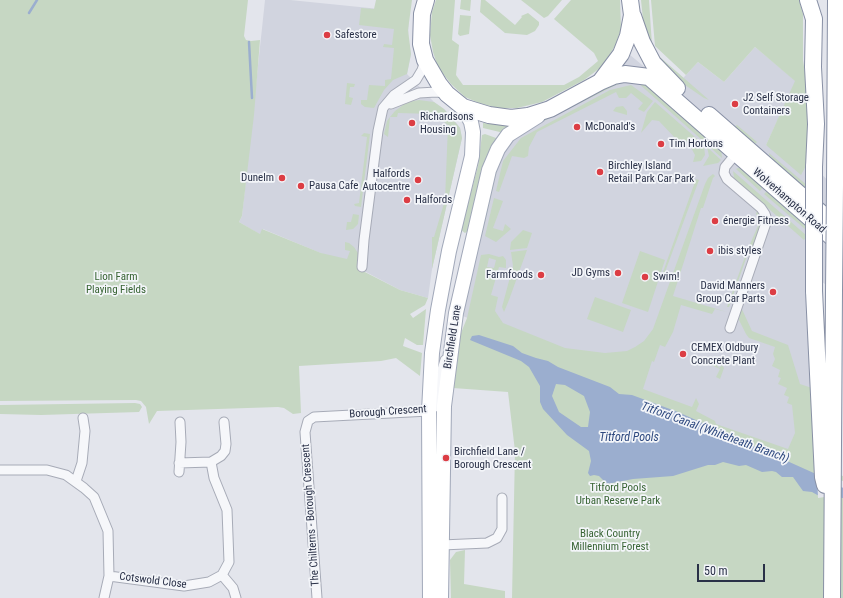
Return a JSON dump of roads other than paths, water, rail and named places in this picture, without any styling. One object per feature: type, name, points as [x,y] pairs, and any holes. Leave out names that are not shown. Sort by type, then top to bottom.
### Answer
[{"type":"highway","points":[[426,0],[422,14],[421,29],[421,44],[425,60],[431,73],[447,94],[463,107]]},
{"type":"highway","points":[[808,0],[814,19],[813,67],[816,124],[814,167],[814,291],[827,421]]},
{"type":"highway","points":[[832,598],[832,510],[823,477],[834,291],[836,0]]},
{"type":"highway","points":[[600,82],[621,54],[628,36],[631,4]]},
{"type":"highway","name":"Wolverhampton Road","points":[[631,4],[642,42],[653,63],[667,79],[740,150],[843,247]]},
{"type":"highway","name":"Wolverhampton Road","points":[[463,107],[488,115],[511,118],[528,116],[550,109],[614,76],[626,74],[649,77],[843,232]]},
{"type":"main road","name":"Birchfield Lane","points":[[430,598],[429,411],[432,353],[449,251],[472,156],[473,132],[471,122],[463,107]]},
{"type":"main road","name":"Birchfield Lane","points":[[441,598],[444,406],[451,341],[489,170],[495,156],[508,135],[550,109]]},
{"type":"street","points":[[362,267],[364,240],[379,126],[384,108],[389,101],[416,80],[422,70],[425,60]]},
{"type":"street","points":[[382,116],[391,103],[406,97],[426,92],[447,94]]},
{"type":"street","points":[[730,328],[767,220],[766,214],[761,208],[728,179],[724,173],[725,167],[740,150]]},
{"type":"street","name":"Borough Crescent","points":[[306,432],[308,421],[314,417],[429,411],[436,406],[441,373],[451,341]]},
{"type":"street","points":[[76,481],[82,463],[84,431],[83,418]]},
{"type":"street","points":[[180,422],[179,464],[211,462],[221,456],[225,451],[226,445],[224,422]]},
{"type":"street","name":"The Chilterns - Borough Crescent","points":[[306,432],[317,598]]},
{"type":"street","points":[[211,462],[214,478],[227,510],[229,562],[222,575],[228,580],[236,598]]},
{"type":"street","points":[[0,470],[47,470],[66,475],[76,481],[94,497],[108,531],[109,576],[104,598]]},
{"type":"street","points":[[442,545],[487,543],[497,538],[502,529],[502,498]]},
{"type":"street","name":"Cotswold Close","points":[[109,576],[184,586],[209,582],[222,575]]},
{"type":"water","name":"Titford Pools","points":[[479,335],[513,346],[522,353],[548,361],[558,367],[610,387],[619,394],[632,395],[678,412],[816,474],[821,497],[812,492],[803,491],[793,477],[782,477],[776,472],[762,472],[746,465],[739,466],[723,462],[673,476],[633,479],[607,484],[599,476],[590,476],[588,473],[591,461],[589,451],[567,435],[543,409],[540,402],[540,386],[529,367],[521,361],[470,340],[472,336]],"holes":[[[556,384],[565,385],[584,396],[590,412],[588,427],[581,427],[559,412],[552,396]]]},
{"type":"waterway","points":[[29,13],[37,0]]},
{"type":"waterway","points":[[249,42],[252,98]]},
{"type":"waterway","name":"Titford Canal (Whiteheath Branch)","points":[[828,488],[843,493]]},
{"type":"place","name":"Safestore","points":[[327,35]]},
{"type":"place","name":"J2 Self Storage Containers","points":[[735,104]]},
{"type":"place","name":"Richardsons Housing","points":[[412,123]]},
{"type":"place","name":"McDonald's","points":[[577,127]]},
{"type":"place","name":"Tim Hortons","points":[[661,144]]},
{"type":"place","name":"Birchley Island Retail Park Car Park","points":[[600,172]]},
{"type":"place","name":"Dunelm","points":[[282,178]]},
{"type":"place","name":"Halfords Autocentre","points":[[418,180]]},
{"type":"place","name":"Pausa Cafe","points":[[301,186]]},
{"type":"place","name":"Halfords","points":[[407,200]]},
{"type":"place","name":"énergie Fitness","points":[[715,221]]},
{"type":"place","name":"ibis styles","points":[[710,251]]},
{"type":"place","name":"JD Gyms","points":[[618,273]]},
{"type":"place","name":"Farmfoods","points":[[541,275]]},
{"type":"place","name":"Swim!","points":[[645,277]]},
{"type":"place","name":"David Manners Group Car Parts","points":[[773,292]]},
{"type":"place","name":"CEMEX Oldbury Concrete Plant","points":[[683,354]]},
{"type":"place","name":"Birchfield Lane / Borough Crescent","points":[[446,458]]},
{"type":"park label","name":"Lion Farm Playing Fields","points":[[116,283]]},
{"type":"park label","name":"Titford Pools Urban Reserve Park","points":[[618,494]]},
{"type":"park label","name":"Black Country Millennium Forest","points":[[610,540]]}]
